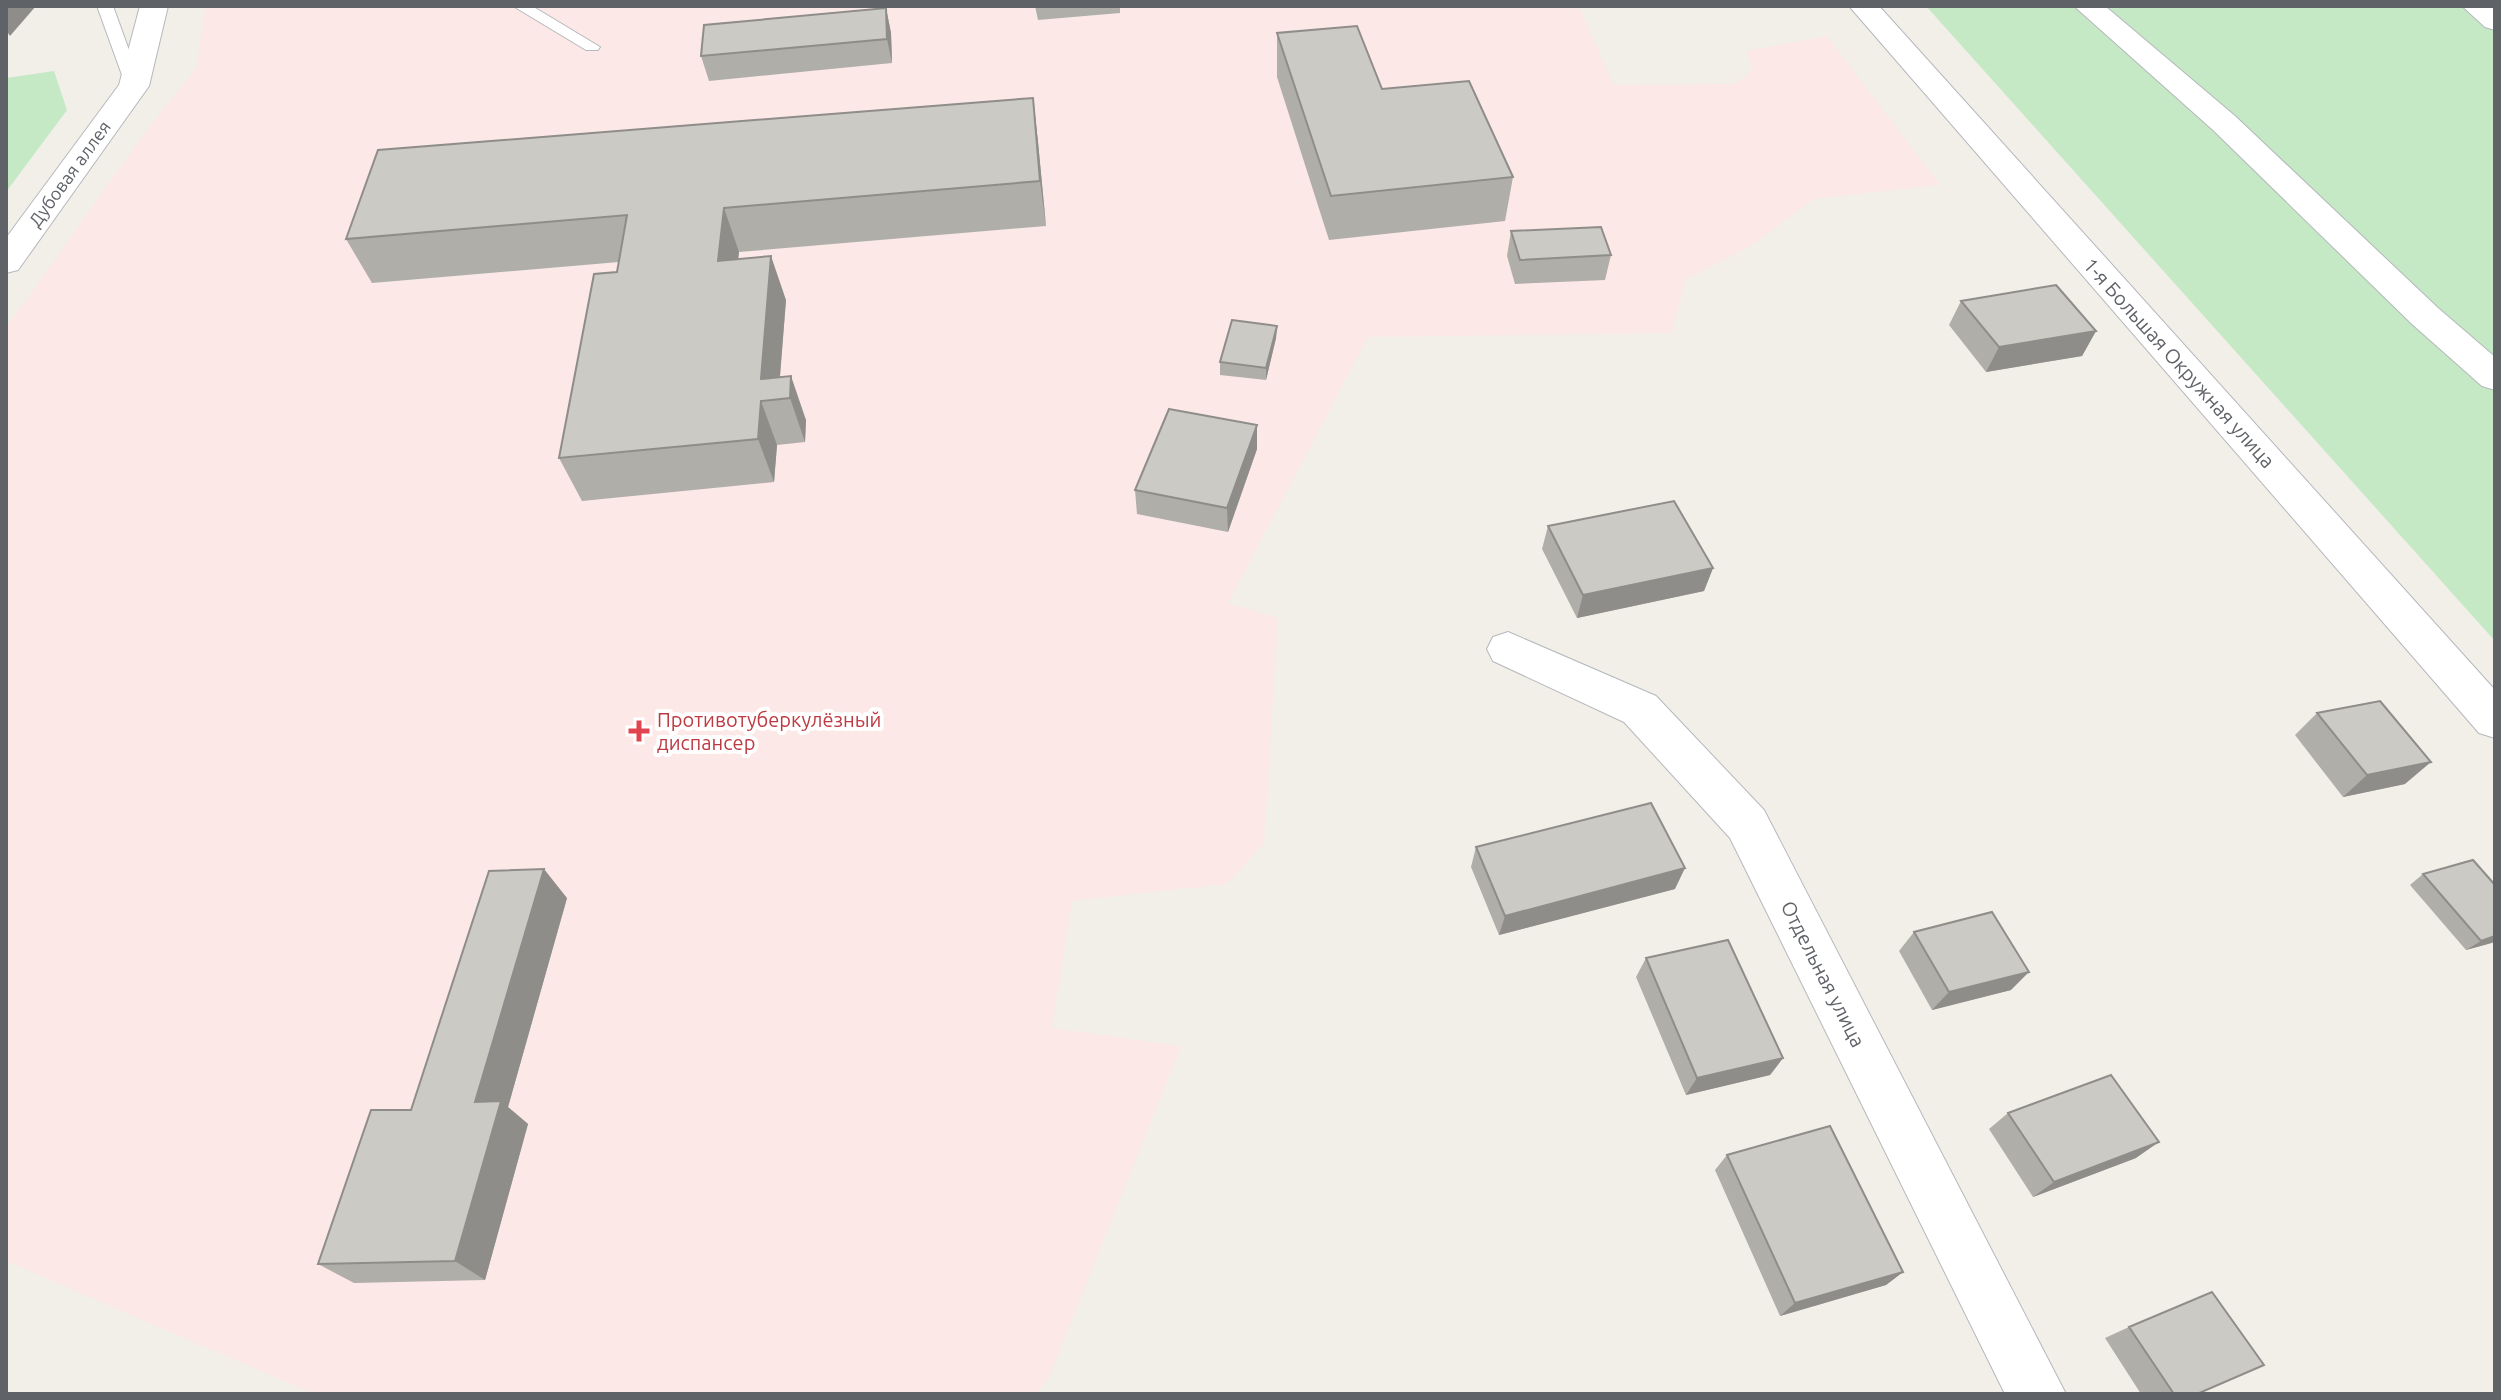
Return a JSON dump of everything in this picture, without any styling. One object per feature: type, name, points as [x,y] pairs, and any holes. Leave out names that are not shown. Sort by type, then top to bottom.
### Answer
[{"type":"street","name":"Дубовая аллея","points":[[6,262],[134,86],[154,6]]},
{"type":"street","name":"1-я Большая Окружная улица","points":[[1863,6],[2495,720]]},
{"type":"street","points":[[2088,6],[2224,123],[2425,316],[2495,377]]},
{"type":"street","points":[[2476,6],[2495,21]]},
{"type":"street","name":"Отдельная улица","points":[[1508,649],[1640,709],[1747,824],[2036,1394]]},
{"type":"lane","points":[[105,6],[134,86]]},
{"type":"lane","points":[[521,6],[592,47]]},
{"type":"shaded area","name":"Противотуберкулёзный диспансер","points":[[206,6],[1035,6],[1038,20],[1120,13],[1119,6],[1579,6],[1614,85],[1735,84],[1753,70],[1746,51],[1827,36],[1940,185],[1814,199],[1754,244],[1685,280],[1672,333],[1368,337],[1228,603],[1278,618],[1264,844],[1227,884],[1072,901],[1052,1028],[1181,1046],[1050,1375],[1037,1394],[314,1394],[6,1261],[6,328],[144,134],[196,68]],"holes":[[[1038,143],[1046,226],[739,252],[733,305],[777,445],[774,482],[645,260],[373,283]],[[567,899],[503,1125],[354,1282]]]},
{"type":"green space","points":[[1926,6],[2495,6],[2495,641]]},
{"type":"green space","points":[[54,71],[67,110],[6,192],[6,78]]},
{"type":"building","points":[[886,8],[887,39],[701,56],[704,25]]},
{"type":"building","points":[[1357,26],[1382,89],[1469,81],[1513,177],[1331,196],[1277,33]]},
{"type":"building","points":[[1033,98],[1040,181],[724,208],[718,261],[771,256],[761,379],[791,376],[790,398],[761,401],[758,439],[559,458],[594,274],[617,272],[627,215],[346,239],[378,150]]},
{"type":"building","points":[[1601,227],[1611,255],[1520,260],[1511,231]]},
{"type":"building","points":[[2056,285],[2096,331],[1999,347],[1961,301]]},
{"type":"building","points":[[1232,320],[1277,326],[1266,368],[1220,362]]},
{"type":"building","points":[[1169,409],[1257,425],[1227,508],[1135,490]]},
{"type":"building","points":[[1674,501],[1713,568],[1583,595],[1548,526]]},
{"type":"building","points":[[2380,701],[2431,762],[2367,775],[2317,713]]},
{"type":"building","points":[[1651,803],[1685,868],[1505,916],[1476,847]]},
{"type":"building","points":[[2473,860],[2495,885],[2495,936],[2481,941],[2423,874]]},
{"type":"building","points":[[544,869],[475,1102],[501,1101],[455,1261],[318,1264],[371,1110],[411,1110],[489,871]]},
{"type":"building","points":[[1992,912],[2029,972],[1949,992],[1914,932]]},
{"type":"building","points":[[1728,940],[1783,1058],[1697,1078],[1646,958]]},
{"type":"building","points":[[2111,1075],[2159,1142],[2054,1182],[2008,1113]]},
{"type":"building","points":[[1830,1126],[1903,1272],[1795,1303],[1727,1155]]},
{"type":"building","points":[[2212,1292],[2264,1365],[2197,1394],[2174,1394],[2129,1327]]},
{"type":"place","name":"Противотуберкулёзный диспансер","points":[[639,731]]}]
